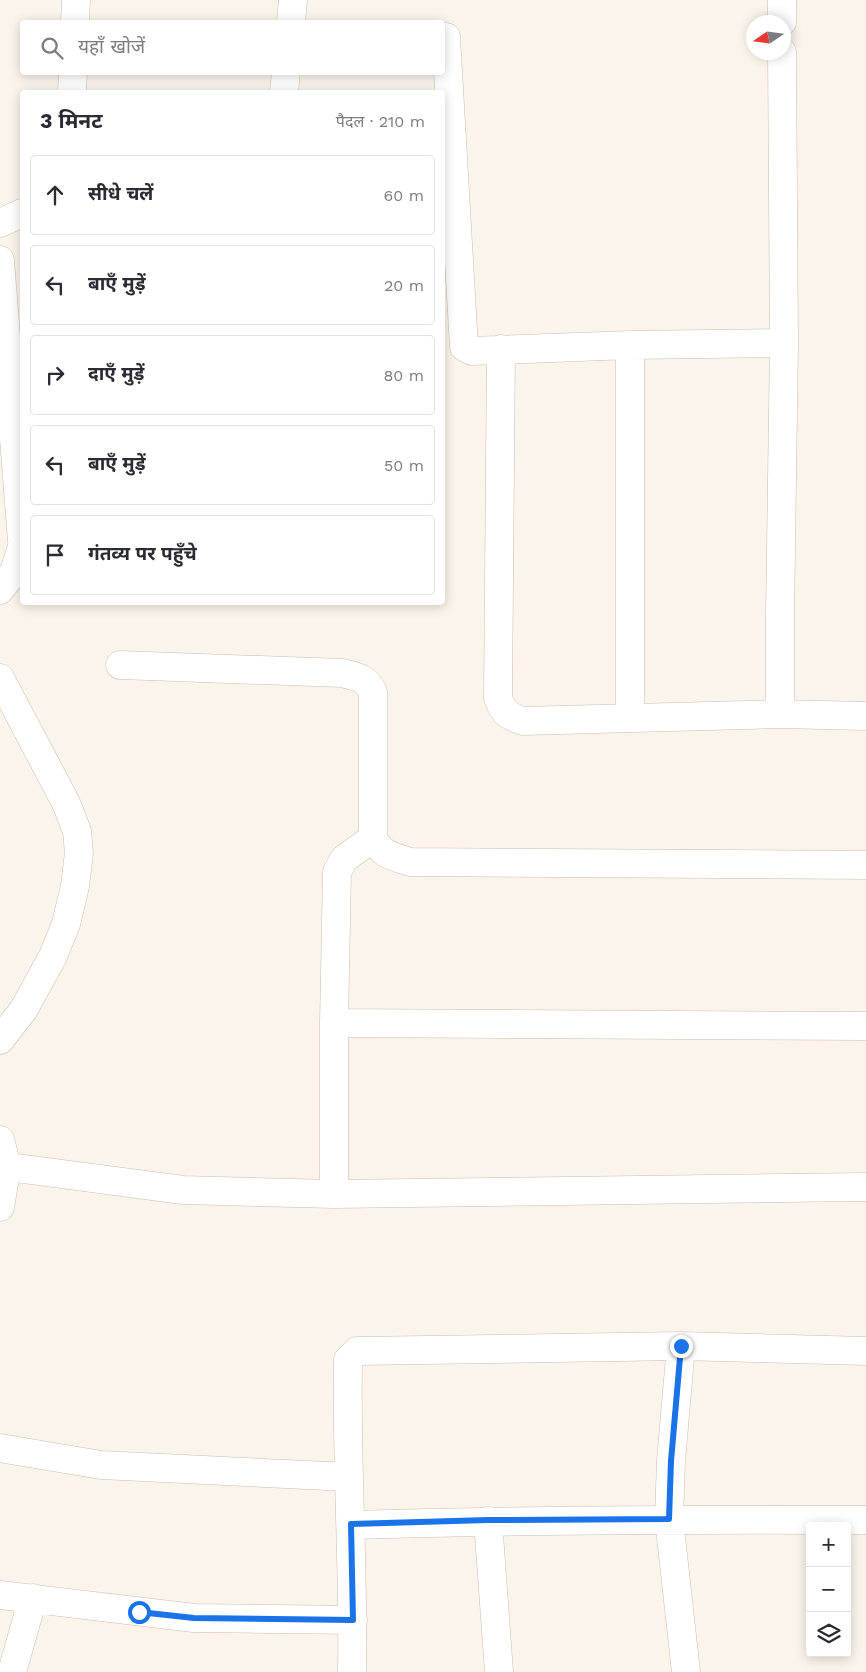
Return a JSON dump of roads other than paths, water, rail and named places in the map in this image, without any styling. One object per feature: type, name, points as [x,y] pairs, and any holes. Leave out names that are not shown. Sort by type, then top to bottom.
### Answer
[{"type":"street","points":[[75,20],[76,0]]},
{"type":"street","points":[[291,20],[293,0]]},
{"type":"street","points":[[782,0],[782,15]]},
{"type":"street","points":[[446,37],[450,225],[464,346],[472,351],[630,345],[784,343]]},
{"type":"street","points":[[780,714],[784,343],[782,60]]},
{"type":"street","points":[[72,90],[73,75]]},
{"type":"street","points":[[284,90],[286,75]]},
{"type":"street","points":[[0,223],[20,214]]},
{"type":"street","points":[[0,260],[20,515]]},
{"type":"street","points":[[630,345],[630,718]]},
{"type":"street","points":[[501,349],[498,698],[503,710],[509,716],[522,720],[780,714],[866,716]]},
{"type":"street","points":[[0,590],[14,572],[20,553]]},
{"type":"street","points":[[120,665],[342,673],[368,682],[373,692],[372,838],[378,848],[389,855],[410,862],[866,865]]},
{"type":"street","points":[[0,678],[66,803],[76,831],[79,853],[75,886],[66,924],[53,956],[24,1009],[0,1040]]},
{"type":"street","points":[[334,1194],[334,1023],[337,872],[344,860],[372,838]]},
{"type":"street","points":[[334,1023],[866,1026]]},
{"type":"street","points":[[0,1140],[4,1166],[0,1207]]},
{"type":"street","points":[[4,1166],[183,1190],[334,1194],[866,1186]]},
{"type":"street","points":[[352,1672],[353,1620],[348,1477],[348,1360],[357,1351],[681,1346],[866,1351]]},
{"type":"street","points":[[681,1346],[671,1461],[669,1519],[686,1672]]},
{"type":"street","points":[[0,1448],[101,1464],[348,1477]]},
{"type":"street","points":[[351,1524],[488,1520],[866,1520]]},
{"type":"street","points":[[488,1520],[499,1672]]},
{"type":"street","points":[[0,1595],[194,1618],[353,1620]]},
{"type":"street","points":[[12,1672],[32,1598]]}]
